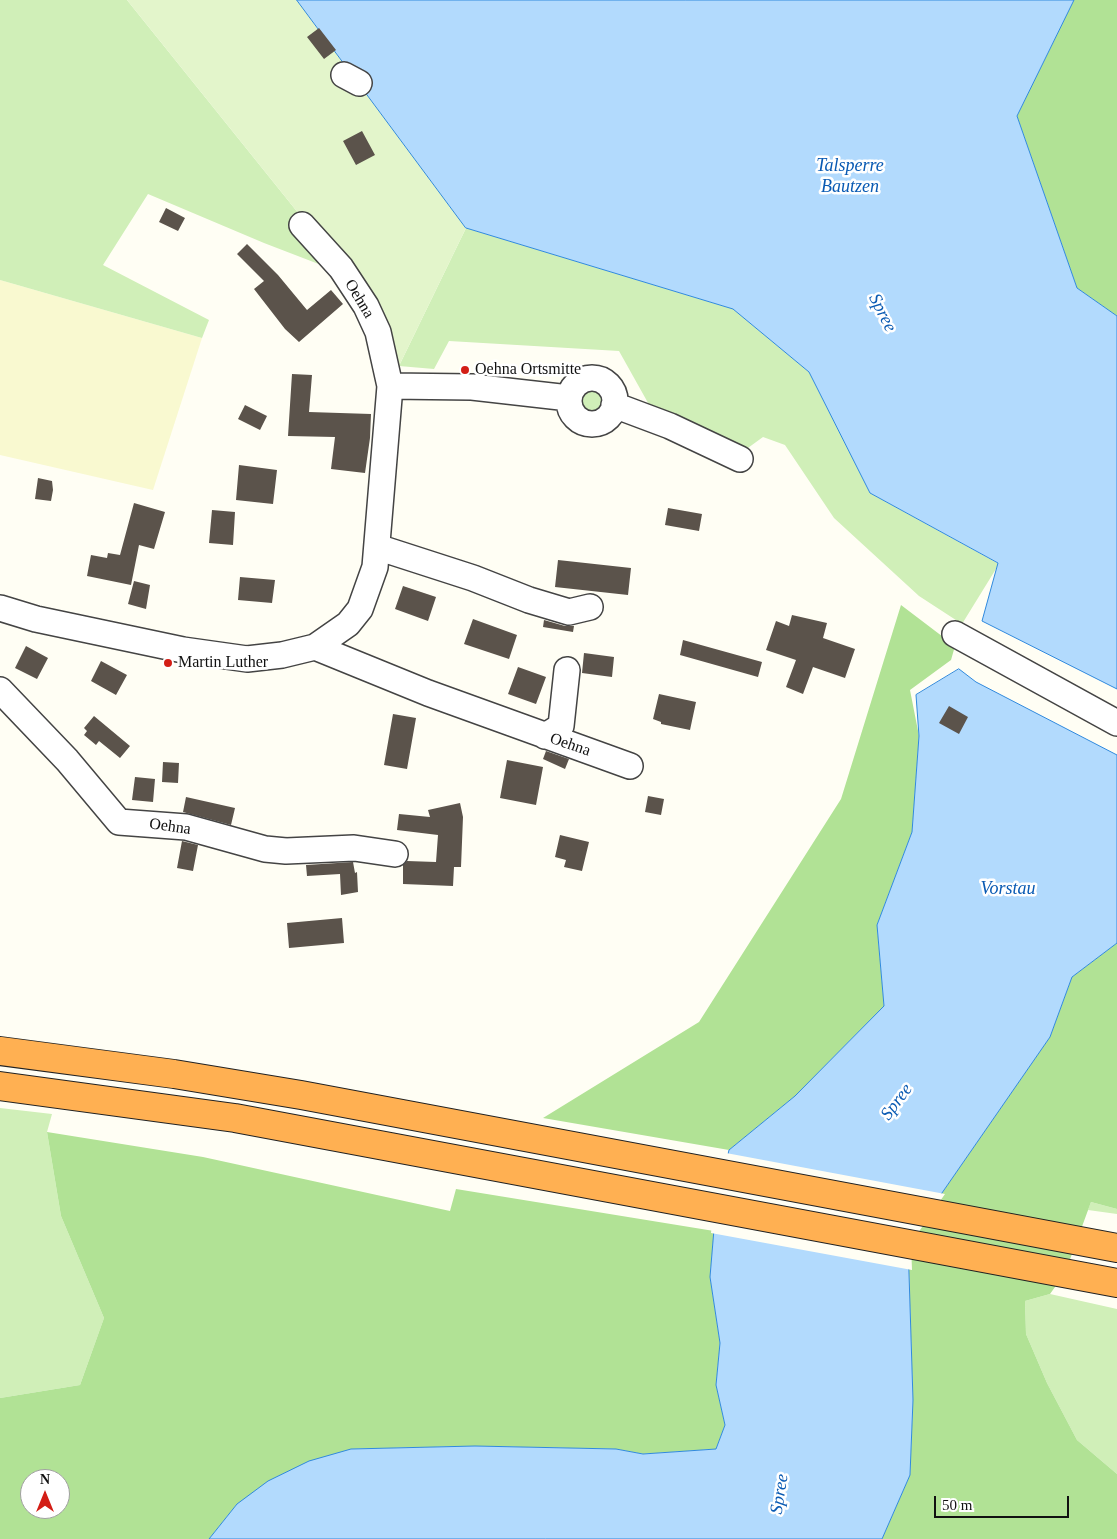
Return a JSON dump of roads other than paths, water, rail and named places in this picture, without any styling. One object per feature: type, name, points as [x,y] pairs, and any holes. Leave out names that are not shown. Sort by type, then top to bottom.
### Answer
[{"type":"highway","points":[[0,1051],[174,1074],[301,1095],[1117,1248]]},
{"type":"highway","points":[[0,1086],[235,1118],[1117,1283]]},
{"type":"street","name":"Oehna","points":[[0,608],[36,619],[220,656],[247,659],[268,658],[315,647],[348,624],[360,609],[375,567],[390,386],[378,332],[366,306],[341,268],[302,225]]},
{"type":"street","points":[[390,386],[472,387],[569,398],[572,413],[584,423],[592,424],[606,418],[614,405],[670,426],[740,459]]},
{"type":"street","points":[[377,547],[569,612],[590,607]]},
{"type":"street","points":[[955,634],[1117,723]]},
{"type":"street","name":"Oehna","points":[[315,647],[428,693],[630,766]]},
{"type":"street","points":[[545,736],[561,726],[567,670]]},
{"type":"street","name":"Oehna","points":[[0,690],[67,760],[119,822],[186,828],[265,849],[286,851],[354,848],[395,854]]},
{"type":"water","name":"Talsperre Bautzen","points":[[297,0],[1074,0],[1017,116],[1077,288],[1117,316],[1117,689],[982,621],[998,563],[870,493],[809,372],[733,309],[466,228]]},
{"type":"water","name":"Vorstau","points":[[959,669],[976,682],[1117,755],[1117,943],[1072,977],[1050,1037],[908,1242],[913,1400],[910,1475],[882,1539],[209,1539],[237,1504],[268,1481],[309,1461],[351,1449],[475,1446],[616,1449],[643,1454],[716,1449],[725,1425],[716,1385],[720,1343],[710,1277],[716,1205],[729,1150],[795,1096],[884,1006],[877,925],[912,832],[919,736],[916,695]]},
{"type":"place","name":"Oehna Ortsmitte","points":[[465,370]]},
{"type":"place","name":"Martin Luther","points":[[168,663]]},
{"type":"water label","name":"Spree","points":[[882,313]]},
{"type":"water label","name":"Spree","points":[[897,1102]]},
{"type":"water label","name":"Spree","points":[[780,1494]]}]
